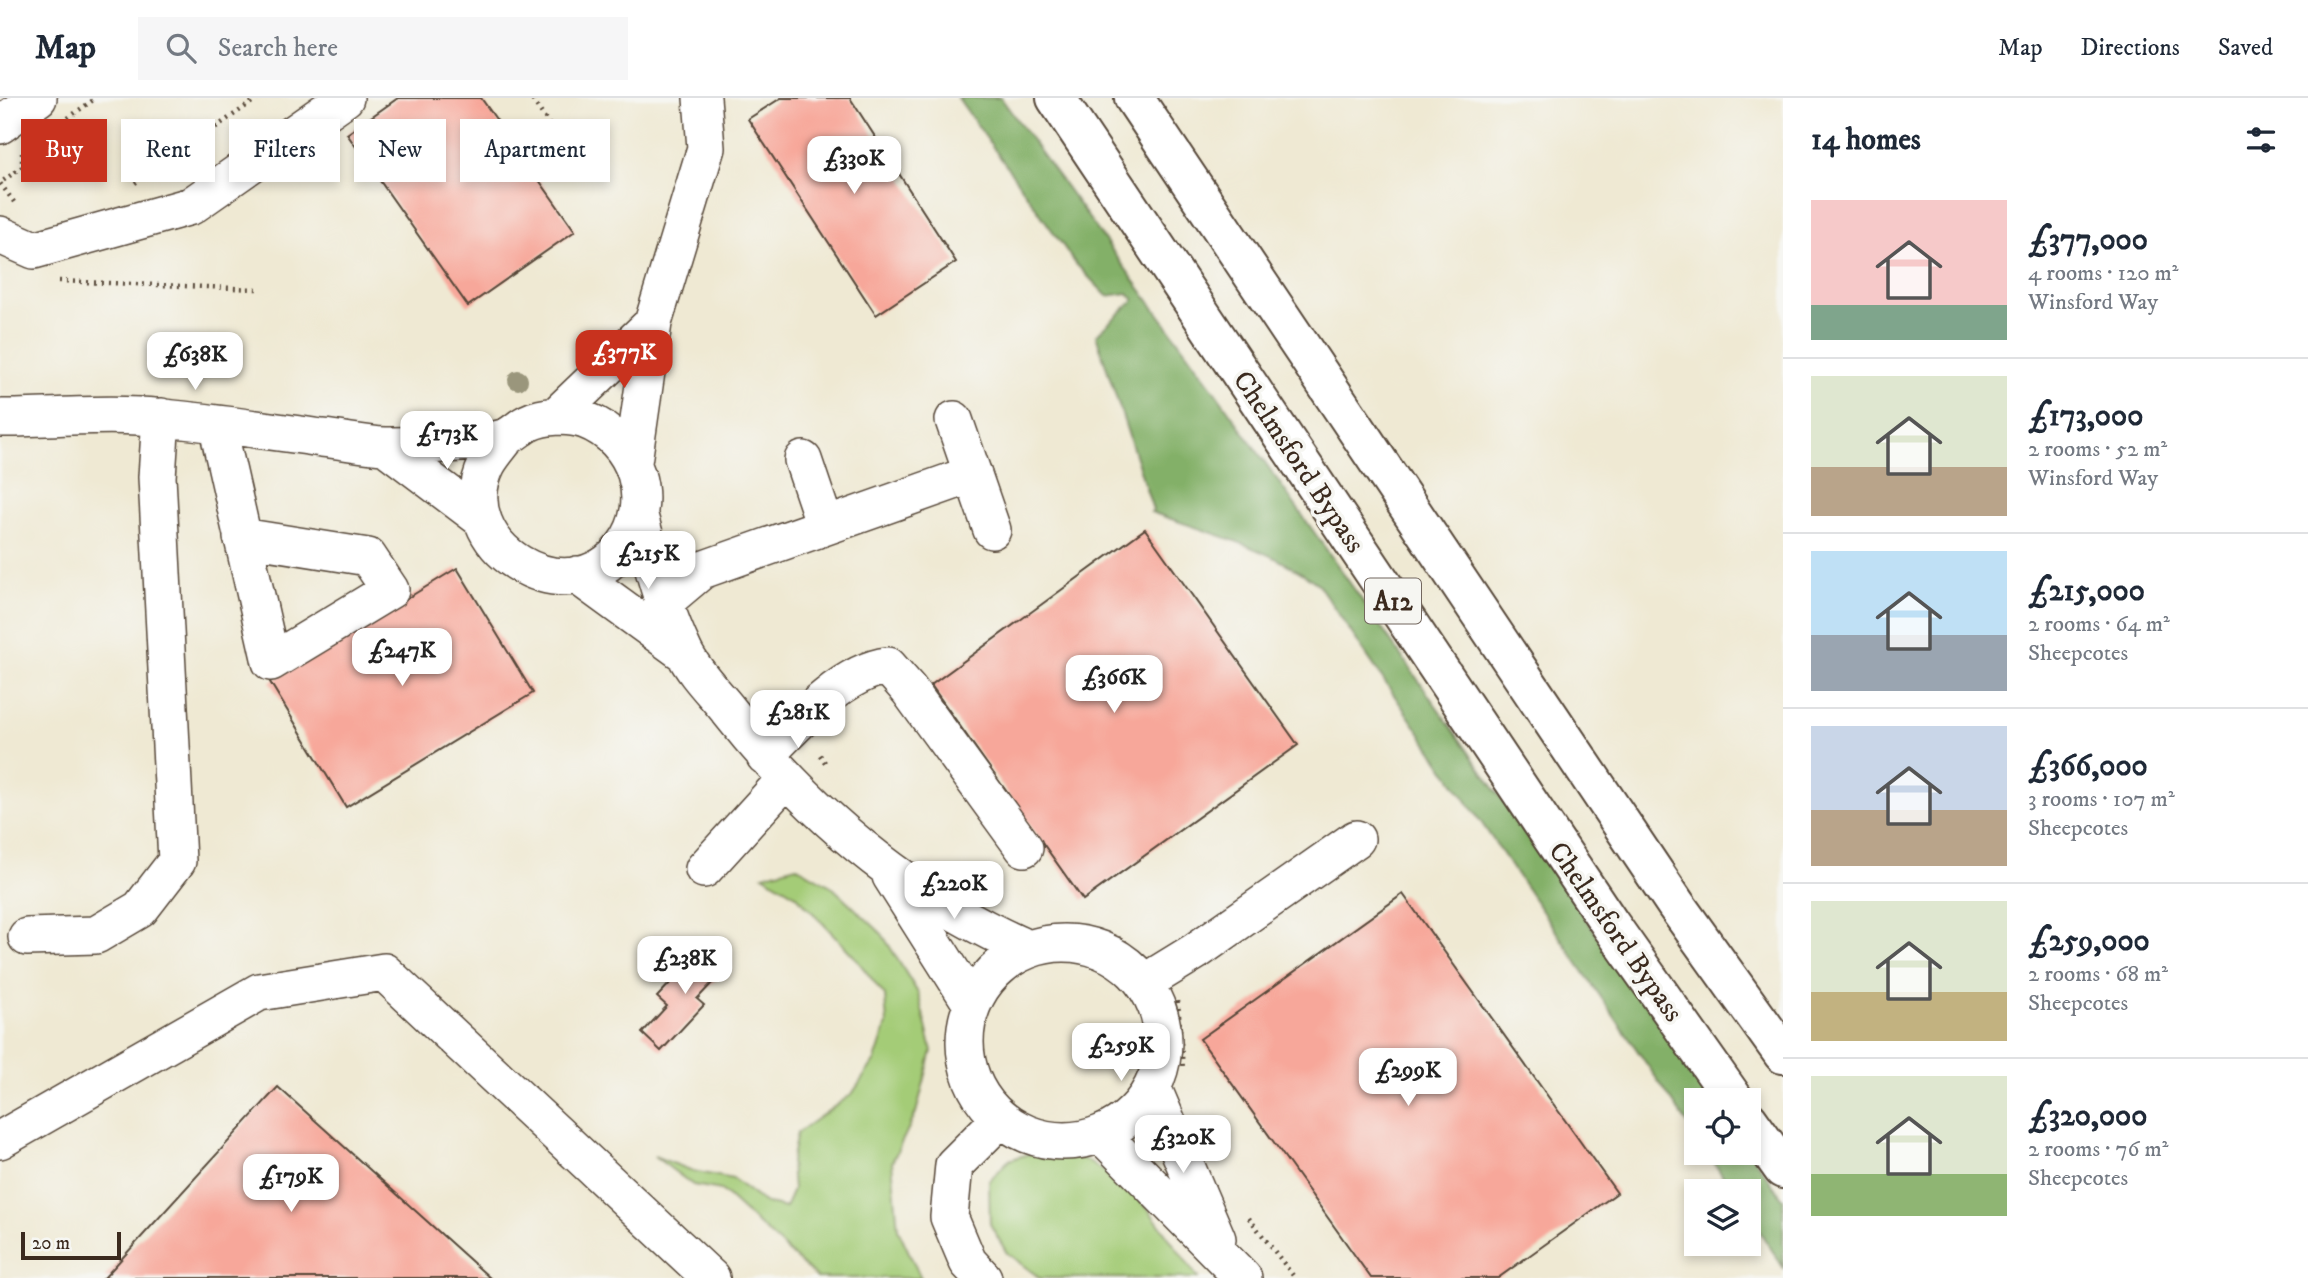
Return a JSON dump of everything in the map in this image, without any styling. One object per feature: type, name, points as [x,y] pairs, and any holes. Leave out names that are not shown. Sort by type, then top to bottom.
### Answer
[{"type":"highway","name":"Chelmsford Bypass","points":[[1056,98],[1610,925],[1726,1088]]},
{"type":"highway","name":"A12","points":[[1134,98],[1668,893],[1783,1054]]},
{"type":"highway","points":[[1761,1138],[1783,1169]]},
{"type":"street","points":[[0,125],[38,98]]},
{"type":"street","points":[[0,235],[34,250],[191,206],[345,98]]},
{"type":"street","points":[[633,462],[653,323],[705,148],[702,98]]},
{"type":"street","points":[[556,416],[653,323]]},
{"type":"street","points":[[639,516],[624,547],[603,565],[577,575],[550,576],[523,568],[496,545],[483,520],[480,492],[486,465],[506,438],[529,422],[556,416],[584,419],[609,432],[633,462],[641,488],[639,516],[664,602],[685,654]]},
{"type":"street","points":[[0,418],[161,417],[384,446],[506,438]]},
{"type":"street","points":[[27,937],[96,935],[140,909],[177,861],[157,477],[161,417]]},
{"type":"street","points":[[954,420],[992,530]]},
{"type":"street","points":[[217,424],[242,537]]},
{"type":"street","points":[[384,446],[483,520]]},
{"type":"street","points":[[803,460],[825,525]]},
{"type":"street","points":[[664,602],[702,570],[973,474]]},
{"type":"street","points":[[577,575],[685,654],[775,768],[814,808],[887,869],[995,934],[1028,949]]},
{"type":"street","points":[[704,869],[775,768],[796,725],[863,671],[888,666],[909,690],[1024,848]]},
{"type":"street","points":[[1144,984],[1196,951],[1356,839]]},
{"type":"street","points":[[887,869],[972,1004]]},
{"type":"street","points":[[1062,942],[1096,947],[1126,963],[1144,984],[1160,1013],[1164,1039],[1162,1065],[1153,1090],[1131,1117],[1102,1135],[1076,1141],[1049,1141],[1023,1133],[1000,1119],[980,1096],[967,1066],[965,1035],[972,1004],[983,983],[997,969],[1011,956],[1028,949],[1062,942]]},
{"type":"street","points":[[0,1140],[259,992],[384,972],[710,1278]]},
{"type":"street","points":[[1153,1090],[1233,1267]]},
{"type":"street","points":[[983,1278],[968,1262],[949,1217],[954,1165],[1000,1119]]},
{"type":"street","points":[[1102,1135],[1233,1267]]},
{"type":"path","points":[[132,185],[258,98]]},
{"type":"path","points":[[531,98],[546,119]]},
{"type":"green space","points":[[958,98],[1001,98],[1217,394],[1705,1088],[1684,1088],[1684,1118],[1318,584],[1280,560],[1151,512],[1153,510],[1096,335],[1134,300],[1128,293],[1107,296],[1076,264]]},
{"type":"green space","points":[[796,866],[831,886],[882,934],[918,993],[932,1051],[916,1113],[892,1162],[898,1229],[921,1278],[817,1278],[721,1190],[693,1185],[654,1156],[693,1171],[733,1179],[765,1203],[785,1208],[793,1190],[791,1162],[797,1133],[852,1094],[875,1060],[887,1024],[885,996],[853,955],[796,895],[763,875]]},
{"type":"green space","points":[[1041,1150],[1073,1153],[1120,1181],[1148,1209],[1198,1278],[1040,1278],[1007,1253],[990,1224],[989,1181],[1009,1160]]},
{"type":"green space","points":[[1716,1165],[1759,1165],[1783,1199],[1783,1267],[1761,1234],[1761,1179],[1725,1179]]},
{"type":"building","points":[[398,98],[481,98],[496,119],[460,119],[460,182],[540,182],[575,231],[468,306],[381,182],[446,182],[446,119],[368,119]]},
{"type":"building","points":[[781,98],[850,98],[956,262],[876,315],[748,119]]},
{"type":"building","points":[[354,129],[354,144],[347,134]]},
{"type":"building","points":[[1145,529],[1298,745],[1083,900],[931,685]]},
{"type":"building","points":[[457,568],[533,693],[346,807],[270,682]]},
{"type":"building","points":[[1403,894],[1617,1193],[1498,1278],[1371,1278],[1200,1039]]},
{"type":"building","points":[[708,943],[730,964],[697,999],[704,1005],[661,1051],[642,1033],[667,1006],[657,997]]},
{"type":"building","points":[[278,1087],[490,1278],[104,1278]]}]
